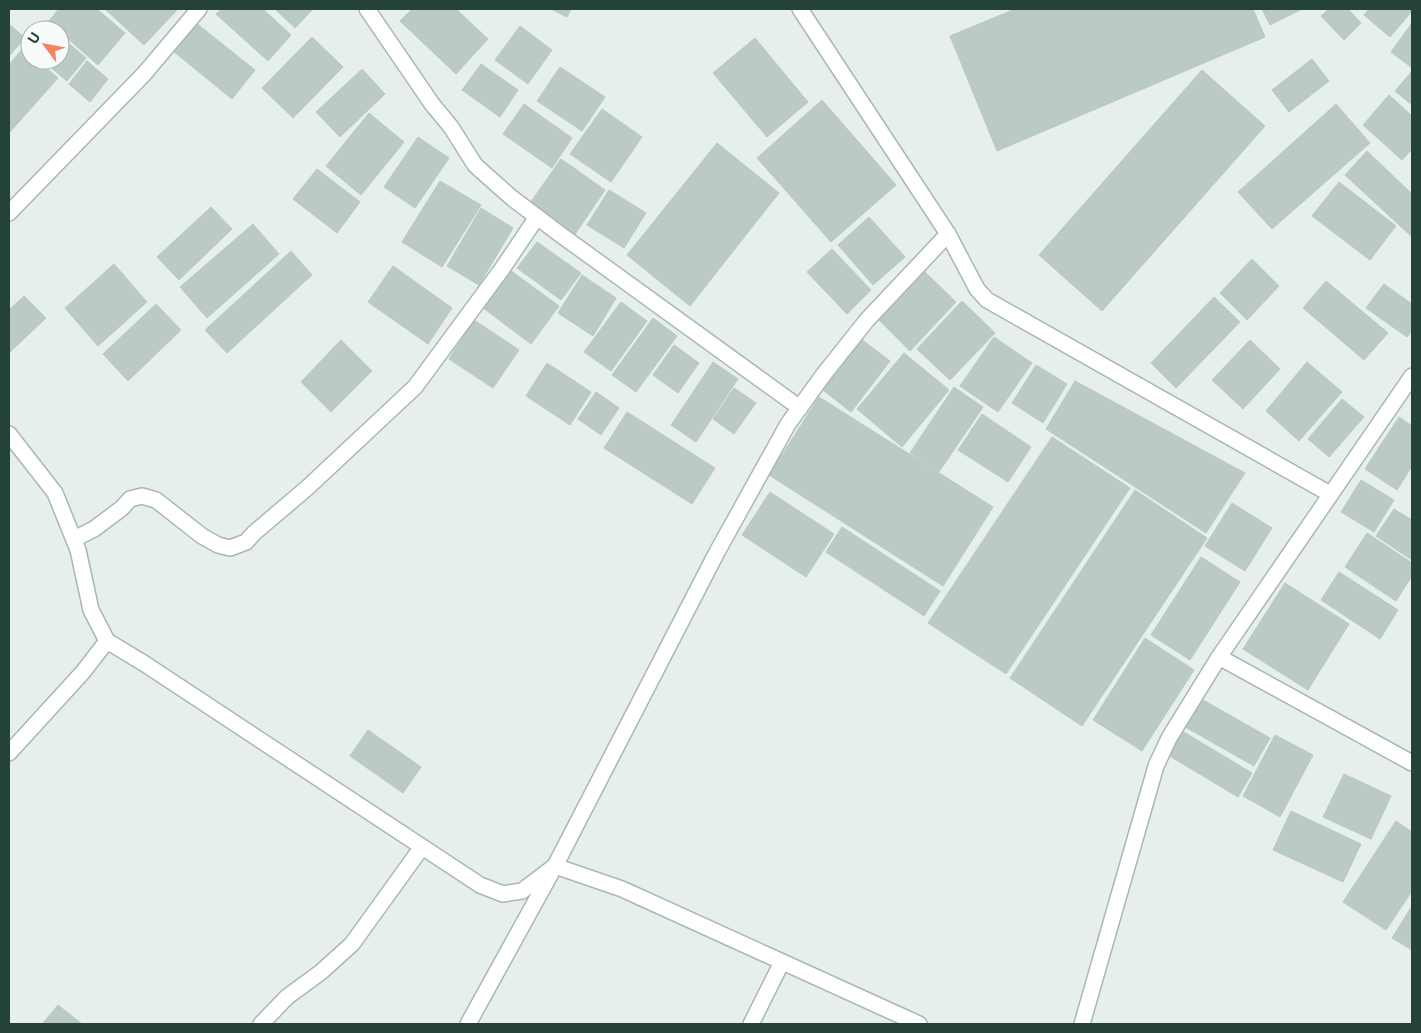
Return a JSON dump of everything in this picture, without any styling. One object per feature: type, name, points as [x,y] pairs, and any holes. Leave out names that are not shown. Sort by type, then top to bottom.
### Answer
[{"type":"street","points":[[9,213],[144,74],[199,9]]},
{"type":"street","points":[[367,9],[476,165],[512,198],[537,217],[800,408]]},
{"type":"street","points":[[800,9],[948,234],[977,290],[987,300],[1330,494]]},
{"type":"street","points":[[74,539],[94,529],[122,508],[130,499],[142,496],[156,500],[202,536],[218,544],[230,548],[246,542],[415,387],[502,269],[537,217]]},
{"type":"street","points":[[468,1024],[555,866],[717,552],[788,424],[824,374],[867,320],[948,234]]},
{"type":"street","points":[[1082,1024],[1156,766],[1169,738],[1219,657],[1412,376]]},
{"type":"street","points":[[9,434],[55,493],[78,550],[92,610],[107,641],[145,664],[480,885],[503,894],[522,891],[555,866]]},
{"type":"street","points":[[9,753],[83,672],[107,641]]},
{"type":"street","points":[[1219,657],[1412,763]]},
{"type":"street","points":[[260,1024],[287,997],[321,972],[352,944],[422,847]]},
{"type":"street","points":[[555,866],[622,889],[919,1024]]},
{"type":"street","points":[[750,1024],[782,962]]},
{"type":"building","points":[[59,9],[97,9],[125,33],[98,65],[70,41],[70,20],[50,20]]},
{"type":"building","points":[[105,9],[178,9],[144,45]]},
{"type":"building","points":[[222,9],[263,9],[291,35],[268,61],[216,14]]},
{"type":"building","points":[[275,9],[313,9],[295,28]]},
{"type":"building","points":[[412,9],[456,9],[488,39],[456,74],[400,21]]},
{"type":"building","points":[[551,9],[571,9],[567,17]]},
{"type":"building","points":[[1015,9],[1253,9],[1265,37],[997,151],[950,36]]},
{"type":"building","points":[[1262,9],[1302,9],[1270,25]]},
{"type":"building","points":[[1329,9],[1348,9],[1361,23],[1344,40],[1321,16]]},
{"type":"building","points":[[1369,9],[1412,9],[1412,11],[1390,37],[1364,15]]},
{"type":"building","points":[[196,23],[255,70],[232,99],[173,51]]},
{"type":"building","points":[[1412,23],[1412,65],[1411,67],[1391,52]]},
{"type":"building","points":[[9,24],[20,34],[20,44],[9,56]]},
{"type":"building","points":[[520,26],[552,50],[528,84],[495,60]]},
{"type":"building","points":[[312,37],[343,67],[293,118],[262,88]]},
{"type":"building","points":[[755,38],[808,102],[767,137],[713,73]]},
{"type":"building","points":[[70,44],[86,58],[67,81],[54,70],[70,70]]},
{"type":"building","points":[[20,52],[20,70],[49,70],[58,78],[10,132],[9,65]]},
{"type":"building","points":[[1312,59],[1329,81],[1289,112],[1272,90]]},
{"type":"building","points":[[87,61],[108,79],[90,102],[69,84]]},
{"type":"building","points":[[481,64],[518,90],[500,117],[462,90]]},
{"type":"building","points":[[560,67],[605,97],[582,131],[537,101]]},
{"type":"building","points":[[362,69],[385,94],[340,137],[316,112]]},
{"type":"building","points":[[1202,70],[1265,126],[1102,311],[1039,255]]},
{"type":"building","points":[[1412,71],[1412,105],[1395,91]]},
{"type":"building","points":[[1389,95],[1412,116],[1412,149],[1402,160],[1363,125]]},
{"type":"building","points":[[822,100],[896,185],[831,242],[757,158]]},
{"type":"building","points":[[524,104],[572,138],[552,168],[503,134]]},
{"type":"building","points":[[1336,104],[1370,143],[1272,229],[1238,192]]},
{"type":"building","points":[[602,109],[642,137],[611,182],[570,154]]},
{"type":"building","points":[[369,113],[404,142],[361,195],[326,166]]},
{"type":"building","points":[[418,137],[449,158],[415,208],[384,187]]},
{"type":"building","points":[[717,143],[779,193],[690,306],[627,255]]},
{"type":"building","points":[[1367,151],[1412,194],[1412,237],[1345,175]]},
{"type":"building","points":[[561,159],[605,190],[573,237],[528,206]]},
{"type":"building","points":[[317,169],[360,202],[337,233],[293,199]]},
{"type":"building","points":[[440,181],[481,205],[442,267],[402,242]]},
{"type":"building","points":[[1339,182],[1396,226],[1370,260],[1312,216]]},
{"type":"building","points":[[609,190],[646,213],[624,248],[587,225]]},
{"type":"building","points":[[211,207],[232,229],[179,280],[157,257]]},
{"type":"building","points":[[481,208],[513,228],[479,285],[447,266]]},
{"type":"building","points":[[869,217],[905,257],[873,285],[838,245]]},
{"type":"building","points":[[253,224],[279,254],[207,318],[180,287]]},
{"type":"building","points":[[537,242],[581,273],[561,300],[517,268]]},
{"type":"building","points":[[832,249],[871,290],[847,314],[807,272]]},
{"type":"building","points":[[291,251],[312,275],[227,353],[205,330]]},
{"type":"building","points":[[1252,259],[1279,286],[1247,320],[1220,293]]},
{"type":"building","points":[[114,264],[147,302],[98,346],[65,308]]},
{"type":"building","points":[[393,266],[452,308],[428,344],[368,302]]},
{"type":"building","points":[[510,270],[559,306],[531,344],[482,307]]},
{"type":"building","points":[[925,272],[956,302],[910,351],[879,320]]},
{"type":"building","points":[[582,275],[616,298],[593,336],[558,313]]},
{"type":"building","points":[[1326,281],[1388,333],[1364,360],[1303,308]]},
{"type":"building","points":[[1384,284],[1412,304],[1412,330],[1407,337],[1366,308]]},
{"type":"building","points":[[24,296],[46,318],[9,353],[9,310]]},
{"type":"building","points":[[1214,297],[1240,322],[1176,388],[1151,363]]},
{"type":"building","points":[[962,301],[995,333],[950,380],[917,349]]},
{"type":"building","points":[[621,302],[647,321],[611,371],[584,352]]},
{"type":"building","points":[[156,304],[181,330],[128,381],[103,354]]},
{"type":"building","points":[[653,318],[677,336],[636,392],[612,375]]},
{"type":"building","points":[[474,320],[519,350],[493,388],[449,359]]},
{"type":"building","points":[[857,336],[890,361],[851,412],[819,387]]},
{"type":"building","points":[[994,337],[1032,363],[998,412],[960,386]]},
{"type":"building","points":[[341,340],[372,371],[331,412],[301,382]]},
{"type":"building","points":[[1250,340],[1280,369],[1243,409],[1212,380]]},
{"type":"building","points":[[674,345],[699,363],[678,393],[653,375]]},
{"type":"building","points":[[904,353],[949,390],[902,447],[857,409]]},
{"type":"building","points":[[713,362],[738,379],[696,442],[671,425]]},
{"type":"building","points":[[1307,362],[1342,392],[1299,441],[1266,411]]},
{"type":"building","points":[[547,363],[591,392],[570,425],[526,396]]},
{"type":"building","points":[[1036,365],[1067,384],[1043,423],[1012,403]]},
{"type":"building","points":[[1075,381],[1245,473],[1206,533],[1046,429]]},
{"type":"building","points":[[954,387],[983,407],[939,472],[910,453]]},
{"type":"building","points":[[734,388],[756,403],[734,434],[713,419]]},
{"type":"building","points":[[596,392],[619,408],[601,435],[578,419]]},
{"type":"building","points":[[819,397],[993,507],[943,586],[769,475]]},
{"type":"building","points":[[1342,399],[1364,417],[1329,457],[1308,439]]},
{"type":"building","points":[[627,412],[715,468],[692,504],[604,448]]},
{"type":"building","points":[[982,414],[1031,447],[1008,482],[958,450]]},
{"type":"building","points":[[1399,417],[1412,426],[1412,466],[1397,490],[1365,469]]},
{"type":"building","points":[[1052,437],[1130,488],[1006,674],[928,623]]},
{"type":"building","points":[[1361,480],[1394,500],[1374,532],[1341,512]]},
{"type":"building","points":[[1135,490],[1207,538],[1082,726],[1010,678]]},
{"type":"building","points":[[770,492],[834,534],[806,577],[742,535]]},
{"type":"building","points":[[1232,503],[1272,528],[1245,571],[1205,546]]},
{"type":"building","points":[[1394,509],[1412,520],[1412,560],[1376,536]]},
{"type":"building","points":[[842,527],[940,591],[924,616],[826,552]]},
{"type":"building","points":[[1367,533],[1412,563],[1412,576],[1396,601],[1345,567]]},
{"type":"building","points":[[1201,557],[1240,582],[1190,660],[1151,635]]},
{"type":"building","points":[[1339,572],[1398,610],[1380,639],[1321,600]]},
{"type":"building","points":[[1285,583],[1349,624],[1308,690],[1243,649]]},
{"type":"building","points":[[1145,638],[1194,670],[1142,751],[1093,720]]},
{"type":"building","points":[[1196,696],[1270,738],[1254,766],[1180,724]]},
{"type":"building","points":[[1177,728],[1252,773],[1238,797],[1163,752]]},
{"type":"building","points":[[368,730],[421,767],[403,793],[350,756]]},
{"type":"building","points":[[1275,735],[1313,755],[1280,817],[1243,796]]},
{"type":"building","points":[[1344,774],[1391,796],[1371,839],[1323,817]]},
{"type":"building","points":[[1291,811],[1361,844],[1343,882],[1273,850]]},
{"type":"building","points":[[1396,821],[1412,832],[1412,891],[1386,930],[1343,902]]},
{"type":"building","points":[[1412,906],[1412,950],[1392,938]]},
{"type":"building","points":[[58,1005],[82,1024],[42,1024]]}]
